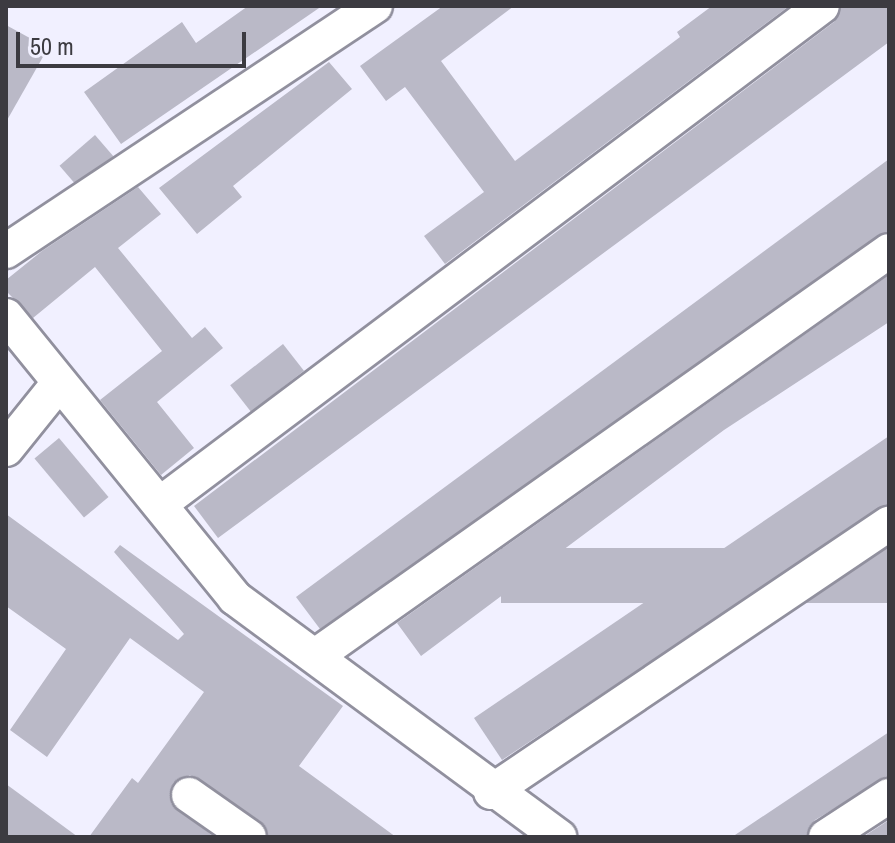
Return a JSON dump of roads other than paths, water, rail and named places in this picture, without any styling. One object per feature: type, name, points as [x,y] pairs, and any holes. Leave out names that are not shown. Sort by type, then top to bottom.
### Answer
[{"type":"street","points":[[6,251],[375,6]]},
{"type":"street","points":[[160,504],[822,6]]},
{"type":"street","points":[[317,655],[889,251]]},
{"type":"street","points":[[6,316],[235,598],[317,655],[491,792],[559,837]]},
{"type":"street","points":[[6,449],[59,383]]},
{"type":"street","points":[[491,792],[889,524]]},
{"type":"street","points":[[189,795],[249,837]]},
{"type":"street","points":[[826,837],[889,796]]}]
